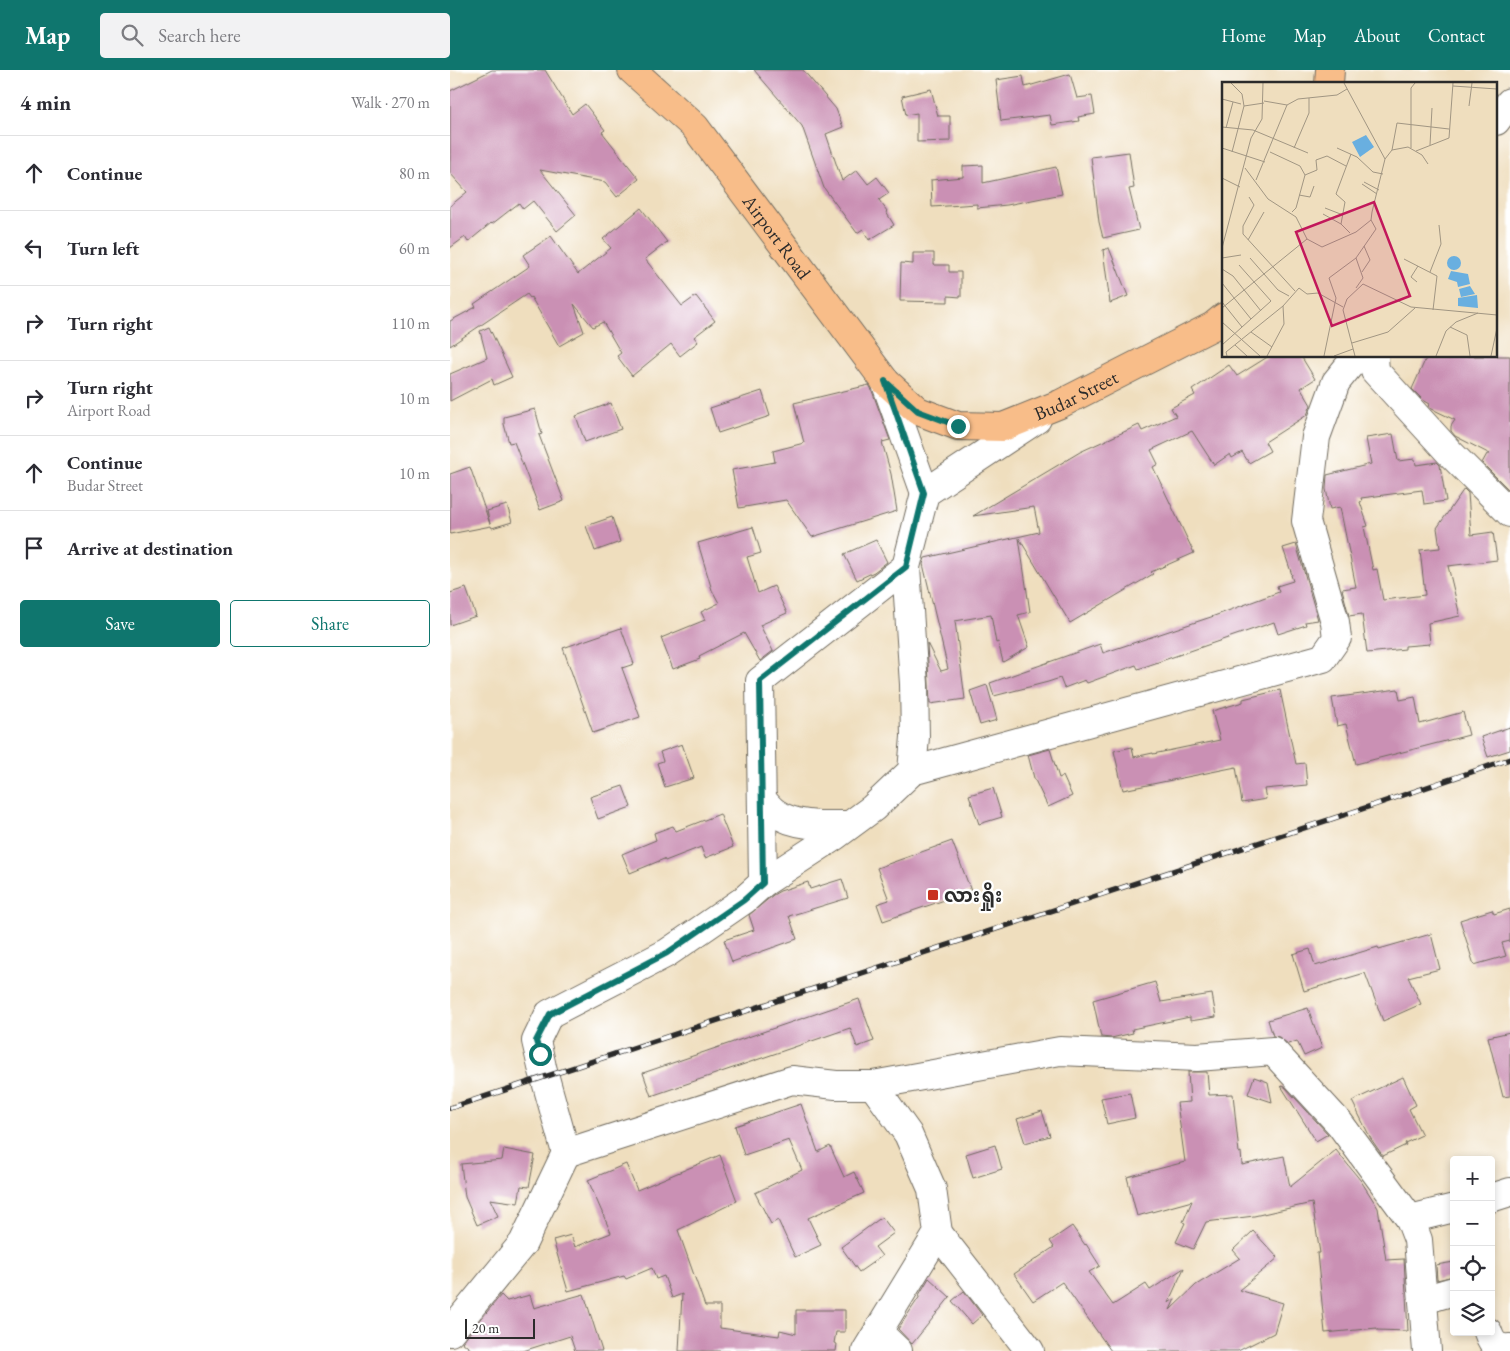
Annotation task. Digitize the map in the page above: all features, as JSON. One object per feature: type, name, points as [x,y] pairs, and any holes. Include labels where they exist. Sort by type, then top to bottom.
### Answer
[{"type":"main road","name":"Airport Road","points":[[632,70],[695,127],[885,381],[918,411]]},
{"type":"main road","name":"Budar Street","points":[[918,411],[958,426],[1004,427],[1060,404],[1213,326],[1222,319]]},
{"type":"street","points":[[1498,117],[1510,102]]},
{"type":"street","points":[[450,1332],[523,1243],[566,1153],[536,1041],[550,1014],[667,953],[744,900],[763,883],[873,808],[912,771],[1323,658],[1336,638],[1335,622],[1306,521],[1316,437],[1336,382],[1355,358]]},
{"type":"street","points":[[1374,358],[1375,370],[1449,452],[1510,513]]},
{"type":"street","points":[[885,381],[924,493],[906,567],[915,728],[912,771]]},
{"type":"street","points":[[924,493],[1060,404]]},
{"type":"street","points":[[763,883],[760,681],[906,567]]},
{"type":"street","points":[[762,799],[776,813],[792,820],[818,825],[849,825]]},
{"type":"street","points":[[566,1153],[792,1080],[836,1085],[873,1086],[1060,1051],[1197,1057],[1273,1051],[1340,1124],[1410,1219],[1418,1240],[1427,1351]]},
{"type":"street","points":[[873,1086],[908,1134],[932,1189],[938,1232],[1030,1351]]},
{"type":"street","points":[[1495,1197],[1510,1192]]},
{"type":"street","points":[[1410,1219],[1450,1209]]},
{"type":"street","points":[[898,1351],[872,1341],[938,1232]]},
{"type":"street","points":[[1423,1300],[1450,1292]]},
{"type":"street","points":[[1489,1336],[1491,1342],[1500,1348],[1510,1348]]},
{"type":"building","points":[[492,70],[545,70],[572,114],[585,104],[605,130],[602,132],[639,179],[617,197],[605,182],[540,170],[576,215],[557,231],[533,201],[523,209],[519,203],[468,242],[465,237],[450,248],[450,206],[467,192],[450,173],[450,91]]},
{"type":"building","points":[[754,70],[803,70],[836,109],[843,127],[826,134],[842,181],[857,170],[868,184],[877,177],[889,193],[879,200],[894,225],[869,240],[863,229],[857,233],[824,188],[802,126]]},
{"type":"building","points":[[1070,74],[1077,98],[1092,96],[1095,114],[1078,117],[1079,121],[1052,125],[1050,115],[1001,121],[996,80],[1023,76],[1025,87]]},
{"type":"building","points":[[931,89],[938,116],[950,116],[950,141],[917,142],[917,113],[906,115],[902,96]]},
{"type":"building","points":[[1129,152],[1134,188],[1129,189],[1139,230],[1103,238],[1099,222],[1091,157]]},
{"type":"building","points":[[983,165],[983,183],[1056,167],[1062,194],[1007,205],[977,208],[977,204],[932,207],[931,180],[963,177],[963,166]]},
{"type":"building","points":[[641,208],[667,242],[645,259],[682,306],[696,296],[715,321],[694,337],[698,342],[680,356],[671,344],[632,376],[617,356],[621,353],[603,322],[593,327],[574,304],[584,332],[559,346],[531,297],[527,294],[450,346],[450,321],[476,307],[474,304],[530,266],[523,255],[551,236],[578,274],[611,248],[603,239]]},
{"type":"building","points":[[1109,248],[1128,296],[1110,303],[1103,250]]},
{"type":"building","points":[[913,253],[934,253],[934,265],[949,265],[949,272],[961,272],[961,297],[948,296],[948,302],[900,301],[901,263],[913,264]]},
{"type":"building","points":[[489,327],[512,377],[494,385],[492,379],[450,401],[450,374],[487,358],[480,331]]},
{"type":"building","points":[[1498,356],[1510,356],[1510,491],[1482,463],[1487,454],[1490,454],[1455,436],[1451,431],[1451,426],[1455,420],[1430,408],[1430,404],[1412,389],[1426,358],[1498,358]]},
{"type":"building","points":[[1266,358],[1302,358],[1315,379],[1301,388],[1311,405],[1307,415],[1265,442],[1270,451],[1249,463],[1242,452],[1232,458],[1230,454],[1214,465],[1192,431],[1151,450],[1158,464],[1153,467],[1194,553],[1151,572],[1153,574],[1070,623],[1019,538],[1030,612],[1018,615],[1029,647],[1003,662],[998,642],[996,643],[991,615],[955,621],[965,699],[930,704],[927,643],[941,671],[948,669],[923,564],[925,558],[1039,532],[1034,507],[973,516],[1080,452],[1139,425],[1142,431],[1176,416],[1171,408],[1195,395],[1192,390],[1229,365],[1237,376]]},
{"type":"building","points":[[869,385],[890,440],[882,442],[891,474],[897,511],[812,537],[786,500],[739,508],[732,470],[775,462],[773,451],[804,443],[794,403]]},
{"type":"building","points":[[762,391],[770,416],[718,433],[710,408]]},
{"type":"building","points":[[611,403],[621,429],[585,442],[576,416]]},
{"type":"building","points":[[535,409],[542,434],[539,435],[564,501],[540,510],[514,442],[509,443],[504,424],[504,417]]},
{"type":"building","points":[[1393,434],[1398,461],[1415,459],[1416,465],[1437,462],[1440,465],[1446,501],[1424,504],[1422,490],[1361,498],[1362,501],[1360,502],[1368,526],[1364,527],[1373,570],[1377,569],[1383,600],[1425,595],[1420,550],[1440,548],[1437,528],[1464,489],[1468,493],[1471,535],[1493,532],[1497,560],[1448,566],[1460,616],[1428,623],[1430,644],[1405,646],[1405,649],[1367,653],[1362,614],[1349,616],[1342,589],[1356,587],[1340,507],[1330,509],[1326,489],[1327,475],[1371,464],[1366,438]]},
{"type":"building","points":[[470,467],[490,524],[487,511],[507,505],[512,522],[492,528],[491,526],[450,534],[450,474]]},
{"type":"building","points":[[612,517],[620,542],[595,551],[586,526]]},
{"type":"building","points":[[753,527],[761,553],[747,557],[758,593],[774,586],[787,613],[760,625],[773,651],[760,661],[744,633],[699,656],[700,659],[673,669],[661,638],[705,620],[701,612],[719,603],[712,590],[698,543]]},
{"type":"building","points":[[876,540],[887,562],[874,572],[857,580],[844,554]]},
{"type":"building","points":[[1296,544],[1318,620],[1305,622],[1306,625],[1278,634],[1274,622],[1138,669],[1136,665],[1087,683],[1085,680],[1064,688],[1060,678],[994,696],[990,683],[1100,644],[1103,653],[1279,592],[1277,586],[1293,581],[1283,548]]},
{"type":"building","points":[[466,588],[476,616],[450,625],[450,593]]},
{"type":"building","points":[[621,628],[634,664],[622,668],[640,717],[593,733],[563,648]]},
{"type":"building","points":[[987,685],[997,720],[980,725],[970,691]]},
{"type":"building","points":[[1398,689],[1400,700],[1415,697],[1420,724],[1463,712],[1469,735],[1356,764],[1346,724],[1337,726],[1332,698]]},
{"type":"building","points":[[1280,690],[1296,764],[1305,763],[1307,785],[1264,789],[1266,799],[1242,803],[1236,767],[1123,790],[1114,751],[1132,747],[1134,757],[1220,740],[1212,711],[1243,702],[1243,699]]},
{"type":"building","points":[[1510,727],[1510,750],[1488,757],[1481,737]]},
{"type":"building","points":[[682,744],[694,778],[665,787],[657,763],[663,761],[660,752]]},
{"type":"building","points":[[1050,749],[1059,778],[1063,776],[1072,796],[1048,807],[1034,778],[1028,755]]},
{"type":"building","points":[[623,786],[631,807],[598,819],[590,797]]},
{"type":"building","points":[[993,788],[1002,817],[979,824],[969,795]]},
{"type":"building","points":[[720,814],[733,847],[705,858],[701,847],[630,873],[622,854],[656,840],[654,833],[673,826],[676,831]]},
{"type":"building","points":[[952,841],[971,891],[883,921],[877,904],[889,900],[877,868]]},
{"type":"building","points":[[842,879],[848,898],[789,916],[797,939],[732,962],[724,940],[754,930],[749,915],[773,895],[808,882],[810,889]]},
{"type":"building","points":[[1510,909],[1510,941],[1502,943],[1506,956],[1474,965],[1460,920],[1492,910],[1494,914]]},
{"type":"building","points":[[1431,934],[1440,969],[1408,977],[1421,1004],[1383,1021],[1365,973],[1304,991],[1293,954],[1310,949],[1315,966],[1378,947],[1379,949]]},
{"type":"building","points":[[1155,982],[1161,1002],[1212,994],[1216,1017],[1190,1021],[1190,1017],[1132,1029],[1133,1033],[1111,1038],[1101,1037],[1093,1000]]},
{"type":"building","points":[[859,999],[874,1041],[857,1047],[850,1028],[651,1096],[643,1073]]},
{"type":"building","points":[[1308,1008],[1322,1048],[1304,1056],[1297,1041],[1288,1044],[1279,1037],[1273,1036],[1268,1020]]},
{"type":"building","points":[[1510,1032],[1510,1096],[1503,1097],[1488,1037]]},
{"type":"building","points":[[1188,1072],[1207,1072],[1209,1095],[1233,1094],[1242,1165],[1284,1156],[1290,1187],[1336,1150],[1361,1181],[1378,1208],[1386,1260],[1404,1259],[1408,1331],[1377,1330],[1377,1328],[1325,1333],[1317,1253],[1320,1253],[1312,1203],[1254,1216],[1206,1222],[1193,1249],[1176,1242],[1192,1201],[1137,1216],[1127,1177],[1185,1162],[1177,1103],[1190,1102]]},
{"type":"building","points":[[1254,1077],[1268,1082],[1272,1102],[1248,1094]]},
{"type":"building","points":[[1403,1077],[1416,1105],[1409,1109],[1422,1135],[1383,1156],[1371,1139],[1352,1101]]},
{"type":"building","points":[[1281,1086],[1285,1087],[1328,1134],[1316,1141]]},
{"type":"building","points":[[1130,1093],[1135,1118],[1107,1124],[1101,1098]]},
{"type":"building","points":[[801,1104],[818,1152],[830,1146],[844,1177],[854,1172],[864,1193],[808,1218],[821,1245],[795,1257],[778,1220],[771,1224],[755,1193],[802,1170],[789,1140],[744,1155],[735,1126]]},
{"type":"building","points":[[1042,1111],[1050,1136],[1025,1143],[1017,1119]]},
{"type":"building","points":[[995,1145],[1002,1169],[973,1178],[966,1154]]},
{"type":"building","points":[[504,1149],[535,1155],[529,1187],[521,1186],[518,1203],[490,1199],[498,1216],[477,1225],[465,1197],[461,1164],[502,1160]]},
{"type":"building","points":[[720,1155],[737,1201],[678,1230],[705,1306],[720,1306],[720,1328],[779,1336],[780,1330],[796,1334],[796,1310],[845,1310],[845,1332],[836,1332],[834,1343],[837,1344],[836,1351],[679,1351],[682,1294],[672,1298],[664,1276],[656,1279],[652,1268],[626,1279],[624,1276],[568,1291],[553,1240],[571,1235],[575,1247],[611,1233],[588,1180],[626,1164],[637,1190]]},
{"type":"building","points":[[882,1217],[894,1233],[875,1247],[882,1256],[859,1272],[841,1247]]},
{"type":"building","points":[[1072,1226],[1100,1266],[1089,1272],[1113,1305],[1146,1284],[1150,1290],[1184,1268],[1168,1303],[1175,1299],[1170,1310],[1196,1285],[1240,1258],[1233,1250],[1253,1231],[1278,1258],[1239,1290],[1283,1303],[1274,1333],[1238,1351],[1111,1351],[1062,1282],[1033,1301],[1014,1274],[1054,1247],[1050,1241]]},
{"type":"building","points":[[1450,1263],[1450,1277],[1437,1280],[1436,1265]]},
{"type":"building","points":[[929,1278],[950,1297],[912,1344],[898,1329],[920,1296]]},
{"type":"building","points":[[964,1291],[982,1315],[972,1324],[952,1301]]},
{"type":"building","points":[[584,1294],[602,1351],[575,1351],[570,1336],[523,1351],[473,1351],[462,1342],[501,1295],[507,1301],[530,1295],[534,1308]]},
{"type":"railway","points":[[450,1108],[1510,759]]},
{"type":"place","name":"လားရှိုး","points":[[933,895]]},
{"type":"route","points":[[540,1054],[536,1041],[550,1014],[667,953],[744,900],[763,883],[760,681],[906,567],[924,493],[885,381],[918,411],[958,426]]}]
